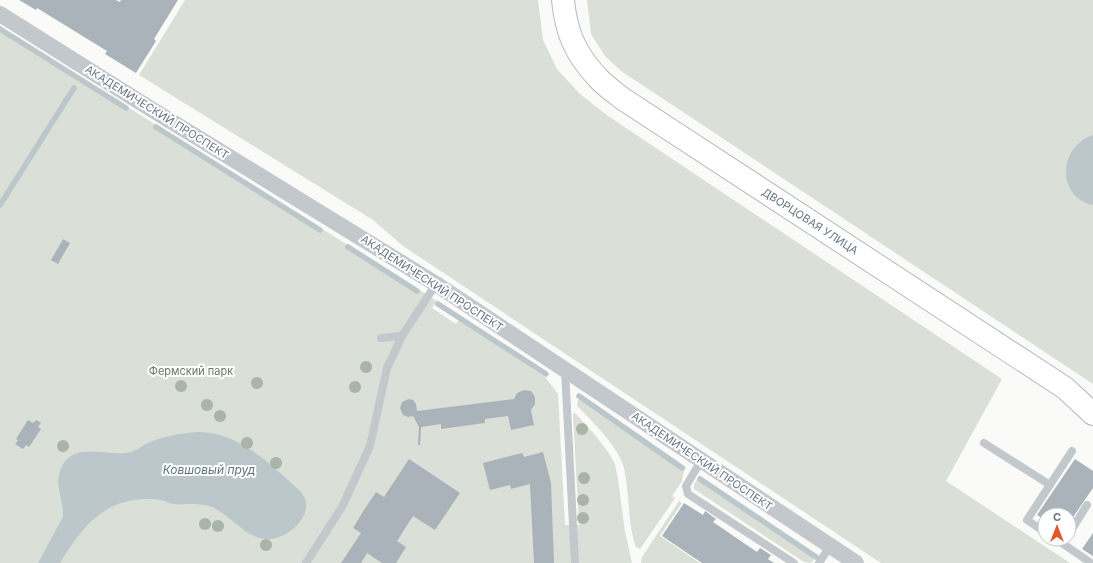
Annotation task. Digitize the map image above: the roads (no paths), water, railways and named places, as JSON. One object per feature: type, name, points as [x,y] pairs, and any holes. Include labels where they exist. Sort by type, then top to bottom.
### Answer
[{"type":"main road","name":"ДВОРЦОВАЯ УЛИЦА","points":[[563,0],[565,19],[575,49],[597,78],[623,99],[1065,388],[1093,414]]},
{"type":"street","name":"АКАДЕМИЧЕСКИЙ ПРОСПЕКТ","points":[[0,14],[151,109],[436,284],[856,563]]},
{"type":"street","points":[[1065,388],[1093,407]]},
{"type":"lane","points":[[310,562],[342,507],[370,446],[387,368],[402,336],[436,284]]},
{"type":"lane","points":[[381,338],[402,336]]},
{"type":"lane","points":[[565,370],[575,563]]},
{"type":"lane","points":[[984,443],[1050,485]]},
{"type":"lane","points":[[1037,527],[1027,520],[1072,451]]},
{"type":"lane","points":[[701,461],[686,486],[688,494],[794,563]]},
{"type":"lane","points":[[1077,521],[1087,505]]},
{"type":"lane","points":[[820,563],[830,546]]},
{"type":"lane","points":[[1069,547],[1091,563]]},
{"type":"water","points":[[1093,135],[1093,205],[1081,200],[1073,193],[1068,183],[1066,172],[1068,161],[1073,150],[1081,141]]},
{"type":"water","name":"Ковшовый пруд","points":[[198,432],[213,433],[240,443],[253,451],[277,470],[299,490],[305,498],[306,510],[299,523],[293,529],[279,537],[265,539],[251,535],[221,512],[209,506],[200,504],[173,504],[156,499],[133,500],[119,504],[96,518],[76,538],[60,563],[38,563],[63,517],[58,479],[62,466],[68,458],[84,452],[131,452],[150,442],[162,438]]},
{"type":"waterway","points":[[0,29],[126,108]]},
{"type":"waterway","points":[[0,205],[74,88]]},
{"type":"waterway","points":[[156,127],[320,230]]},
{"type":"waterway","points":[[348,247],[417,291]]},
{"type":"waterway","points":[[438,304],[546,374]]},
{"type":"waterway","points":[[579,396],[682,468]]},
{"type":"waterway","points":[[700,479],[816,557]]},
{"type":"park label","name":"Фермский парк","points":[[191,371]]}]
